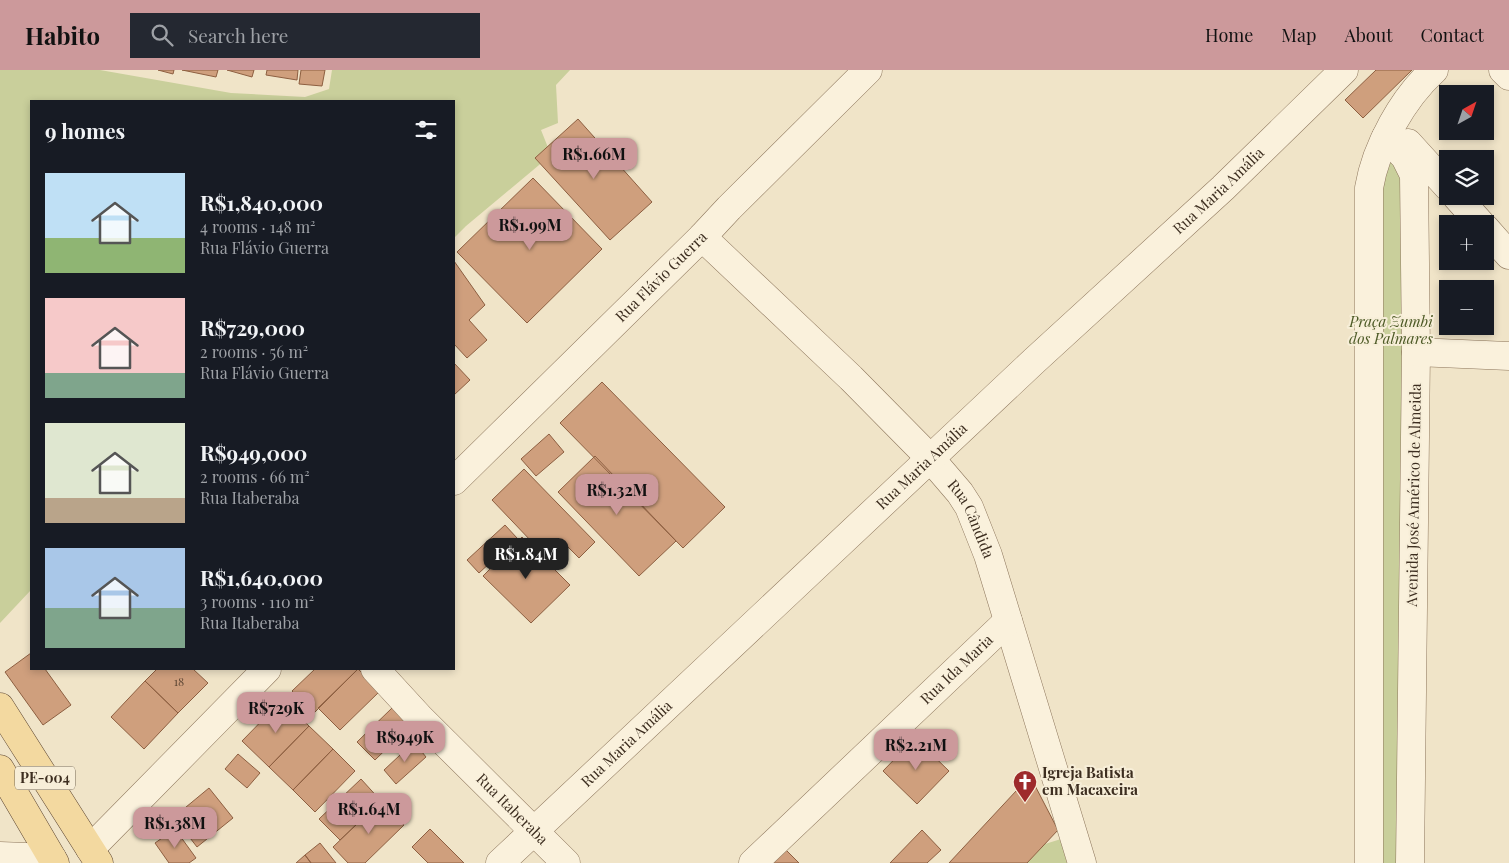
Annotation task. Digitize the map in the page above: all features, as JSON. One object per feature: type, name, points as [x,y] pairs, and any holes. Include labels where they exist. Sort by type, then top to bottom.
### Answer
[{"type":"main road","name":"PE-004","points":[[0,707],[94,856]]},
{"type":"main road","name":"PE-004","points":[[0,769],[54,860]]},
{"type":"street","name":"Rua Flávio Guerra","points":[[455,480],[702,237],[868,70]]},
{"type":"street","name":"Rua Maria Amália","points":[[500,863],[930,458],[1222,188],[1344,70]]},
{"type":"street","points":[[1369,863],[1369,202],[1371,175],[1389,131],[1417,87],[1434,70]]},
{"type":"street","points":[[1503,70],[1509,76]]},
{"type":"street","points":[[1389,131],[1439,178]]},
{"type":"street","name":"Avenida José Américo de Almeida","points":[[1389,131],[1414,174],[1416,352],[1410,863]]},
{"type":"street","points":[[1464,205],[1473,215]]},
{"type":"street","name":"Rua Cândida","points":[[702,237],[851,378],[930,458],[960,493],[969,507],[988,555],[1082,863]]},
{"type":"street","points":[[1494,238],[1509,255]]},
{"type":"street","points":[[1416,352],[1509,356]]},
{"type":"street","name":"Rua Ida Maria","points":[[753,863],[1008,621]]},
{"type":"street","points":[[94,856],[266,670]]},
{"type":"street","name":"Rua Itaberaba","points":[[376,670],[420,718],[566,863]]},
{"type":"street","points":[[0,856],[54,860]]},
{"type":"green space","points":[[0,70],[100,70],[231,93],[305,97],[329,89],[332,70],[570,70],[556,85],[558,123],[541,130],[551,155],[455,237],[455,100],[30,100],[30,591],[0,623]]},
{"type":"green space","name":"Praça Zumbi dos Palmares","points":[[1384,159],[1403,160],[1403,863],[1373,863],[1378,171]]},
{"type":"green space","points":[[1061,839],[1067,863],[1027,863],[1045,844]]},
{"type":"building","points":[[158,70],[174,70],[173,74]]},
{"type":"building","points":[[182,70],[218,70],[216,77]]},
{"type":"building","points":[[227,70],[254,70],[252,77]]},
{"type":"building","points":[[267,70],[298,70],[297,80],[266,75]]},
{"type":"building","points":[[301,70],[325,70],[322,86],[299,84]]},
{"type":"building","points":[[1376,70],[1412,70],[1363,118],[1345,100]]},
{"type":"building","points":[[578,119],[652,202],[610,240],[535,158]]},
{"type":"building","points":[[533,178],[602,249],[527,323],[457,252]]},
{"type":"building","points":[[455,262],[485,305],[469,320],[487,340],[467,358],[455,345]]},
{"type":"building","points":[[455,364],[470,380],[455,394]]},
{"type":"building","points":[[602,382],[725,507],[683,548],[560,423]]},
{"type":"building","points":[[549,434],[564,452],[536,476],[521,459]]},
{"type":"building","points":[[595,456],[676,541],[639,576],[558,492]]},
{"type":"building","points":[[524,469],[595,542],[579,558],[568,547],[552,563],[492,500]]},
{"type":"building","points":[[505,525],[517,538],[479,573],[467,560]]},
{"type":"building","points":[[522,537],[570,585],[531,623],[483,576]]},
{"type":"building","points":[[30,654],[30,670],[46,670],[71,705],[43,725],[5,672]]},
{"type":"building","points":[[156,670],[194,670],[208,683],[178,713],[145,681]]},
{"type":"building","points":[[314,670],[357,670],[314,713],[292,691]]},
{"type":"building","points":[[357,670],[380,691],[340,730],[318,708]]},
{"type":"building","points":[[145,681],[178,713],[144,749],[111,717]]},
{"type":"building","points":[[282,700],[309,726],[269,767],[242,741]]},
{"type":"building","points":[[392,708],[410,726],[375,760],[357,742]]},
{"type":"building","points":[[309,726],[333,749],[293,790],[269,767]]},
{"type":"building","points":[[915,738],[949,771],[917,804],[883,771]]},
{"type":"building","points":[[414,742],[426,757],[396,784],[384,770]]},
{"type":"building","points":[[333,749],[355,771],[315,812],[293,790]]},
{"type":"building","points":[[238,754],[260,773],[247,788],[225,769]]},
{"type":"building","name":"Igreja Batista em Macaxeira","points":[[1030,776],[1058,830],[1027,863],[949,863]]},
{"type":"building","points":[[361,779],[381,801],[340,840],[319,819]]},
{"type":"building","points":[[209,788],[233,818],[197,847],[174,817]]},
{"type":"building","points":[[381,801],[404,825],[365,863],[348,863],[333,847]]},
{"type":"building","points":[[175,829],[196,858],[189,863],[169,863],[155,843]]},
{"type":"building","points":[[430,829],[464,863],[428,863],[412,847]]},
{"type":"building","points":[[922,830],[941,850],[927,863],[890,863]]},
{"type":"building","points":[[320,843],[336,863],[311,863],[305,855]]},
{"type":"building","points":[[784,848],[799,863],[769,863]]},
{"type":"building","points":[[305,855],[311,863],[296,863]]},
{"type":"place","name":"Igreja Batista em Macaxeira","points":[[1025,803]]}]
